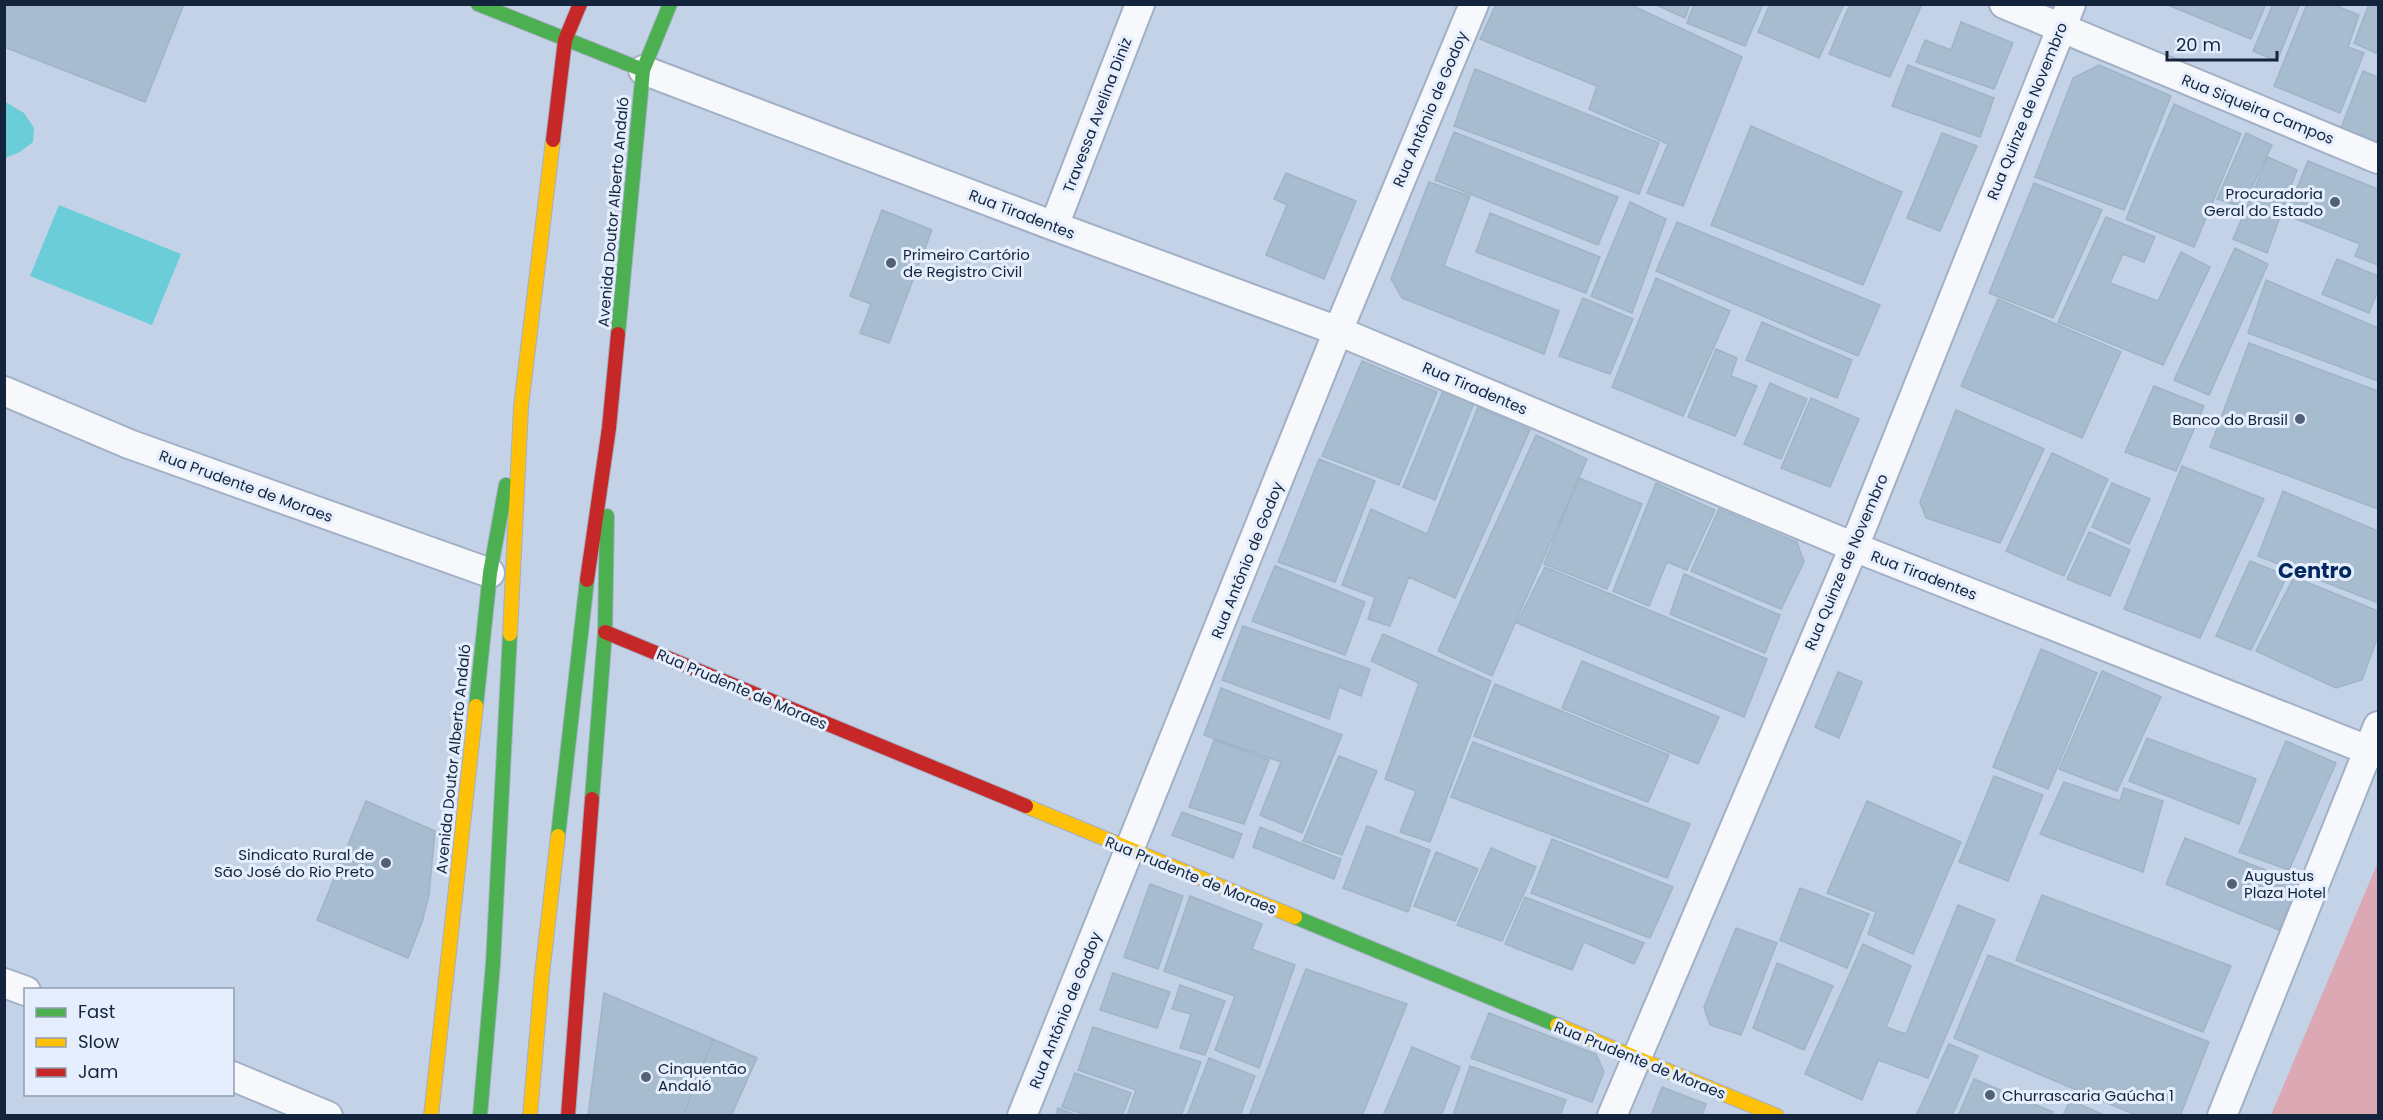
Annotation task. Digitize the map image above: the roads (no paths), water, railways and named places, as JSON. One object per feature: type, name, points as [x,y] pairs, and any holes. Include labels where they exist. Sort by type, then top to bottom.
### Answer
[{"type":"street","name":"Rua Tiradentes","points":[[478,4],[565,40],[1054,226],[1338,331],[1854,547],[2375,743]]},
{"type":"street","name":"Avenida Doutor Alberto Andaló","points":[[431,1116],[490,573],[521,407],[565,40],[580,4]]},
{"type":"street","name":"Avenida Doutor Alberto Andaló","points":[[530,1116],[542,975],[585,592],[609,428],[644,70],[670,4]]},
{"type":"street","name":"Travessa Avelina Diniz","points":[[1054,226],[1140,4]]},
{"type":"street","name":"Rua Antônio de Godoy","points":[[1022,1116],[1338,331],[1474,4]]},
{"type":"street","name":"Rua Siqueira Campos","points":[[2004,4],[2065,16],[2379,159]]},
{"type":"street","name":"Rua Quinze de Novembro","points":[[1612,1116],[1854,547],[2065,16]]},
{"type":"street","name":"Rua Prudente de Moraes","points":[[4,391],[129,444],[490,573]]},
{"type":"street","name":"Avenida Doutor Alberto Andaló","points":[[480,1116],[493,964],[521,407]]},
{"type":"street","name":"Avenida Doutor Alberto Andaló","points":[[568,1116],[605,632],[609,428]]},
{"type":"street","name":"Rua Prudente de Moraes","points":[[605,632],[1777,1116]]},
{"type":"street","points":[[2222,1116],[2375,743]]},
{"type":"street","points":[[4,983],[24,991]]},
{"type":"street","points":[[234,1077],[328,1116]]},
{"type":"place","name":"Procuradoria Geral do Estado","points":[[2335,202]]},
{"type":"place","name":"Primeiro Cartório de Registro Civil","points":[[891,263]]},
{"type":"place","name":"Banco do Brasil","points":[[2300,419]]},
{"type":"place","name":"Sindicato Rural de São José do Rio Preto","points":[[386,863]]},
{"type":"place","name":"Augustus Plaza Hotel","points":[[2232,884]]},
{"type":"place","name":"Cinquentão Andaló","points":[[646,1077]]},
{"type":"place","name":"Churrascaria Gaúcha 1","points":[[1990,1095]]},
{"type":"district","name":"Centro","points":[[2315,570]]}]
